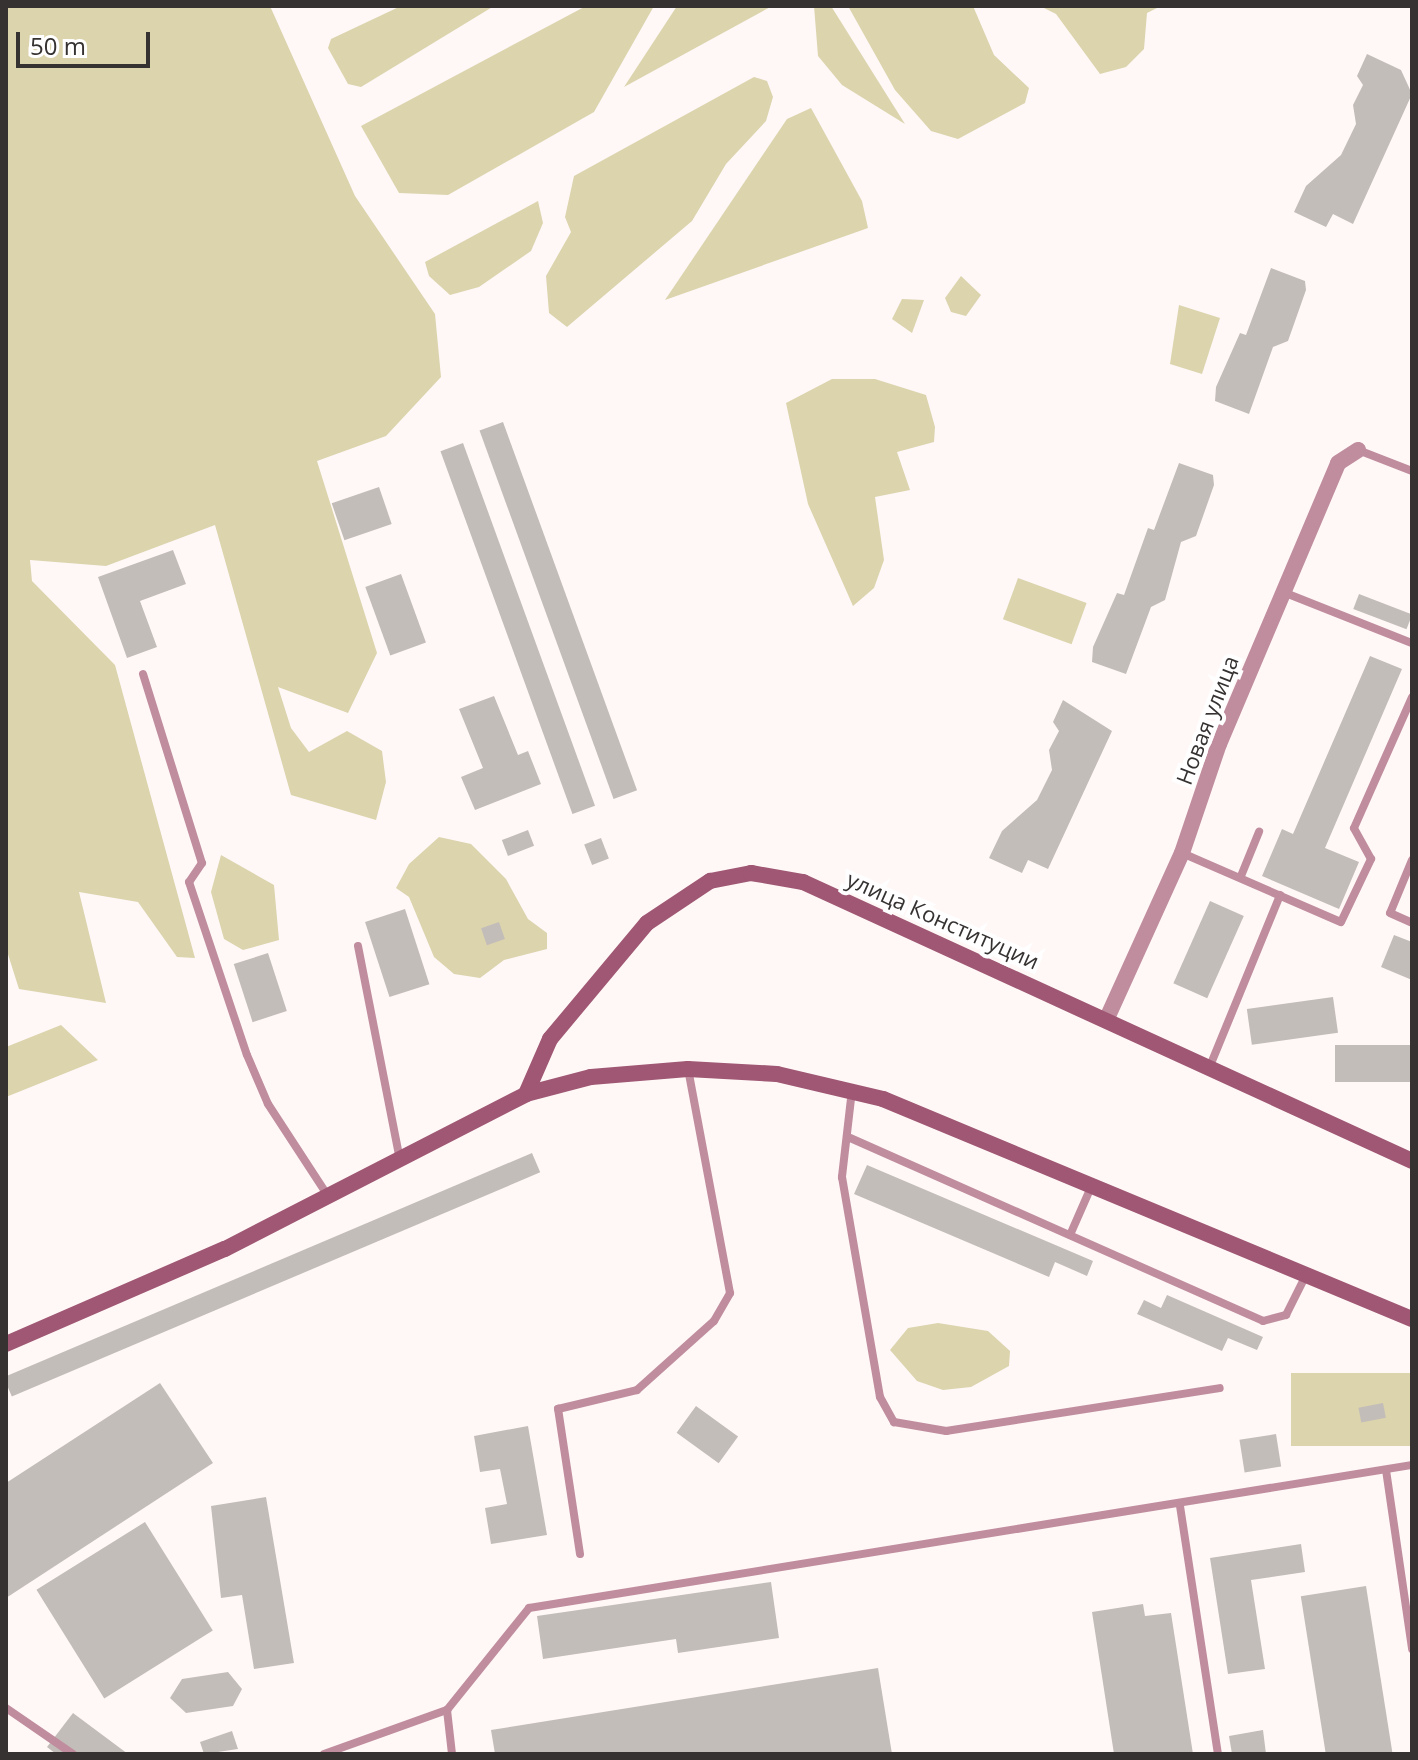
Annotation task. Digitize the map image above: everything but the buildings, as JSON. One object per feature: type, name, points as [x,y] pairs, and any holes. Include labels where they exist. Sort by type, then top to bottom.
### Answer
[{"type":"street","name":"Новая улица","points":[[1108,1016],[1182,853],[1283,592],[1338,463],[1358,450]]},
{"type":"street","name":"улица Конституции","points":[[526,1094],[550,1039],[647,923],[710,881],[751,873],[803,882],[1108,1016],[1412,1161]]},
{"type":"street","points":[[6,1344],[329,1197],[526,1094],[591,1077],[688,1069],[749,1070],[852,1090],[1092,1185],[1412,1319]]},
{"type":"lane","points":[[1358,450],[1412,471]]},
{"type":"lane","points":[[1283,592],[1412,643]]},
{"type":"lane","points":[[143,674],[202,863],[189,882],[247,1055],[268,1104],[329,1197]]},
{"type":"lane","points":[[1182,853],[1341,922],[1349,915],[1371,859],[1354,828],[1412,697]]},
{"type":"lane","points":[[1241,876],[1259,832]]},
{"type":"lane","points":[[1412,860],[1390,913],[1412,923]]},
{"type":"lane","points":[[1210,1066],[1280,895]]},
{"type":"lane","points":[[358,946],[400,1160]]},
{"type":"lane","points":[[580,1554],[558,1409],[637,1390],[714,1321],[730,1293],[688,1069]]},
{"type":"lane","points":[[852,1090],[842,1177],[880,1397],[894,1422],[946,1431],[1220,1388]]},
{"type":"lane","points":[[848,1137],[1263,1321],[1286,1315],[1306,1275]]},
{"type":"lane","points":[[1070,1235],[1092,1185]]},
{"type":"lane","points":[[324,1754],[447,1710],[529,1608],[1180,1506],[1412,1465]]},
{"type":"lane","points":[[1386,1470],[1412,1649]]},
{"type":"lane","points":[[1180,1506],[1218,1754]]},
{"type":"lane","points":[[6,1708],[73,1754]]},
{"type":"lane","points":[[447,1710],[452,1754]]},
{"type":"shaded area","points":[[6,6],[270,6],[355,196],[435,314],[441,377],[386,436],[317,461],[377,653],[348,713],[278,687],[291,728],[309,752],[347,731],[382,751],[386,782],[376,820],[291,795],[215,525],[106,566],[30,560],[32,581],[115,665],[195,958],[177,957],[138,902],[79,892],[106,1003],[19,989],[6,948]]},
{"type":"shaded area","points":[[401,6],[494,6],[361,87],[348,84],[328,48],[331,39]]},
{"type":"shaded area","points":[[586,6],[654,6],[594,112],[448,195],[399,193],[361,126]]},
{"type":"shaded area","points":[[677,6],[772,6],[624,87]]},
{"type":"shaded area","points":[[814,6],[831,6],[905,124],[842,85],[818,56]]},
{"type":"shaded area","points":[[848,6],[973,6],[994,55],[1029,88],[1025,103],[958,139],[931,131],[895,90]]},
{"type":"shaded area","points":[[1040,6],[1161,6],[1147,13],[1144,49],[1126,67],[1100,74],[1056,14]]},
{"type":"shaded area","points":[[754,77],[767,81],[773,97],[766,121],[726,164],[692,221],[567,327],[549,313],[546,276],[571,232],[565,217],[574,176]]},
{"type":"shaded area","points":[[811,108],[862,201],[868,228],[665,300],[787,119]]},
{"type":"shaded area","points":[[538,201],[543,223],[531,251],[479,287],[450,295],[429,276],[425,262]]},
{"type":"shaded area","points":[[961,276],[981,295],[966,316],[951,312],[945,298]]},
{"type":"shaded area","points":[[902,299],[924,300],[912,333],[892,319]]},
{"type":"shaded area","points":[[1179,305],[1220,318],[1202,374],[1170,364]]},
{"type":"shaded area","points":[[832,379],[875,379],[926,395],[935,427],[934,442],[897,452],[910,490],[875,497],[884,560],[874,588],[853,606],[808,504],[786,403]]},
{"type":"shaded area","points":[[1018,578],[1087,603],[1072,644],[1003,619]]},
{"type":"shaded area","points":[[439,837],[471,844],[506,879],[528,919],[547,933],[547,949],[504,960],[480,978],[454,974],[434,957],[409,897],[396,888],[409,864]]},
{"type":"shaded area","points":[[221,855],[274,885],[279,940],[243,950],[224,939],[211,892]]},
{"type":"shaded area","points":[[61,1025],[98,1060],[6,1097],[6,1047]]},
{"type":"shaded area","points":[[938,1323],[988,1331],[1010,1351],[1009,1366],[971,1387],[943,1390],[917,1381],[890,1350],[908,1328]]},
{"type":"shaded area","points":[[1291,1373],[1412,1373],[1412,1446],[1291,1446]]}]
